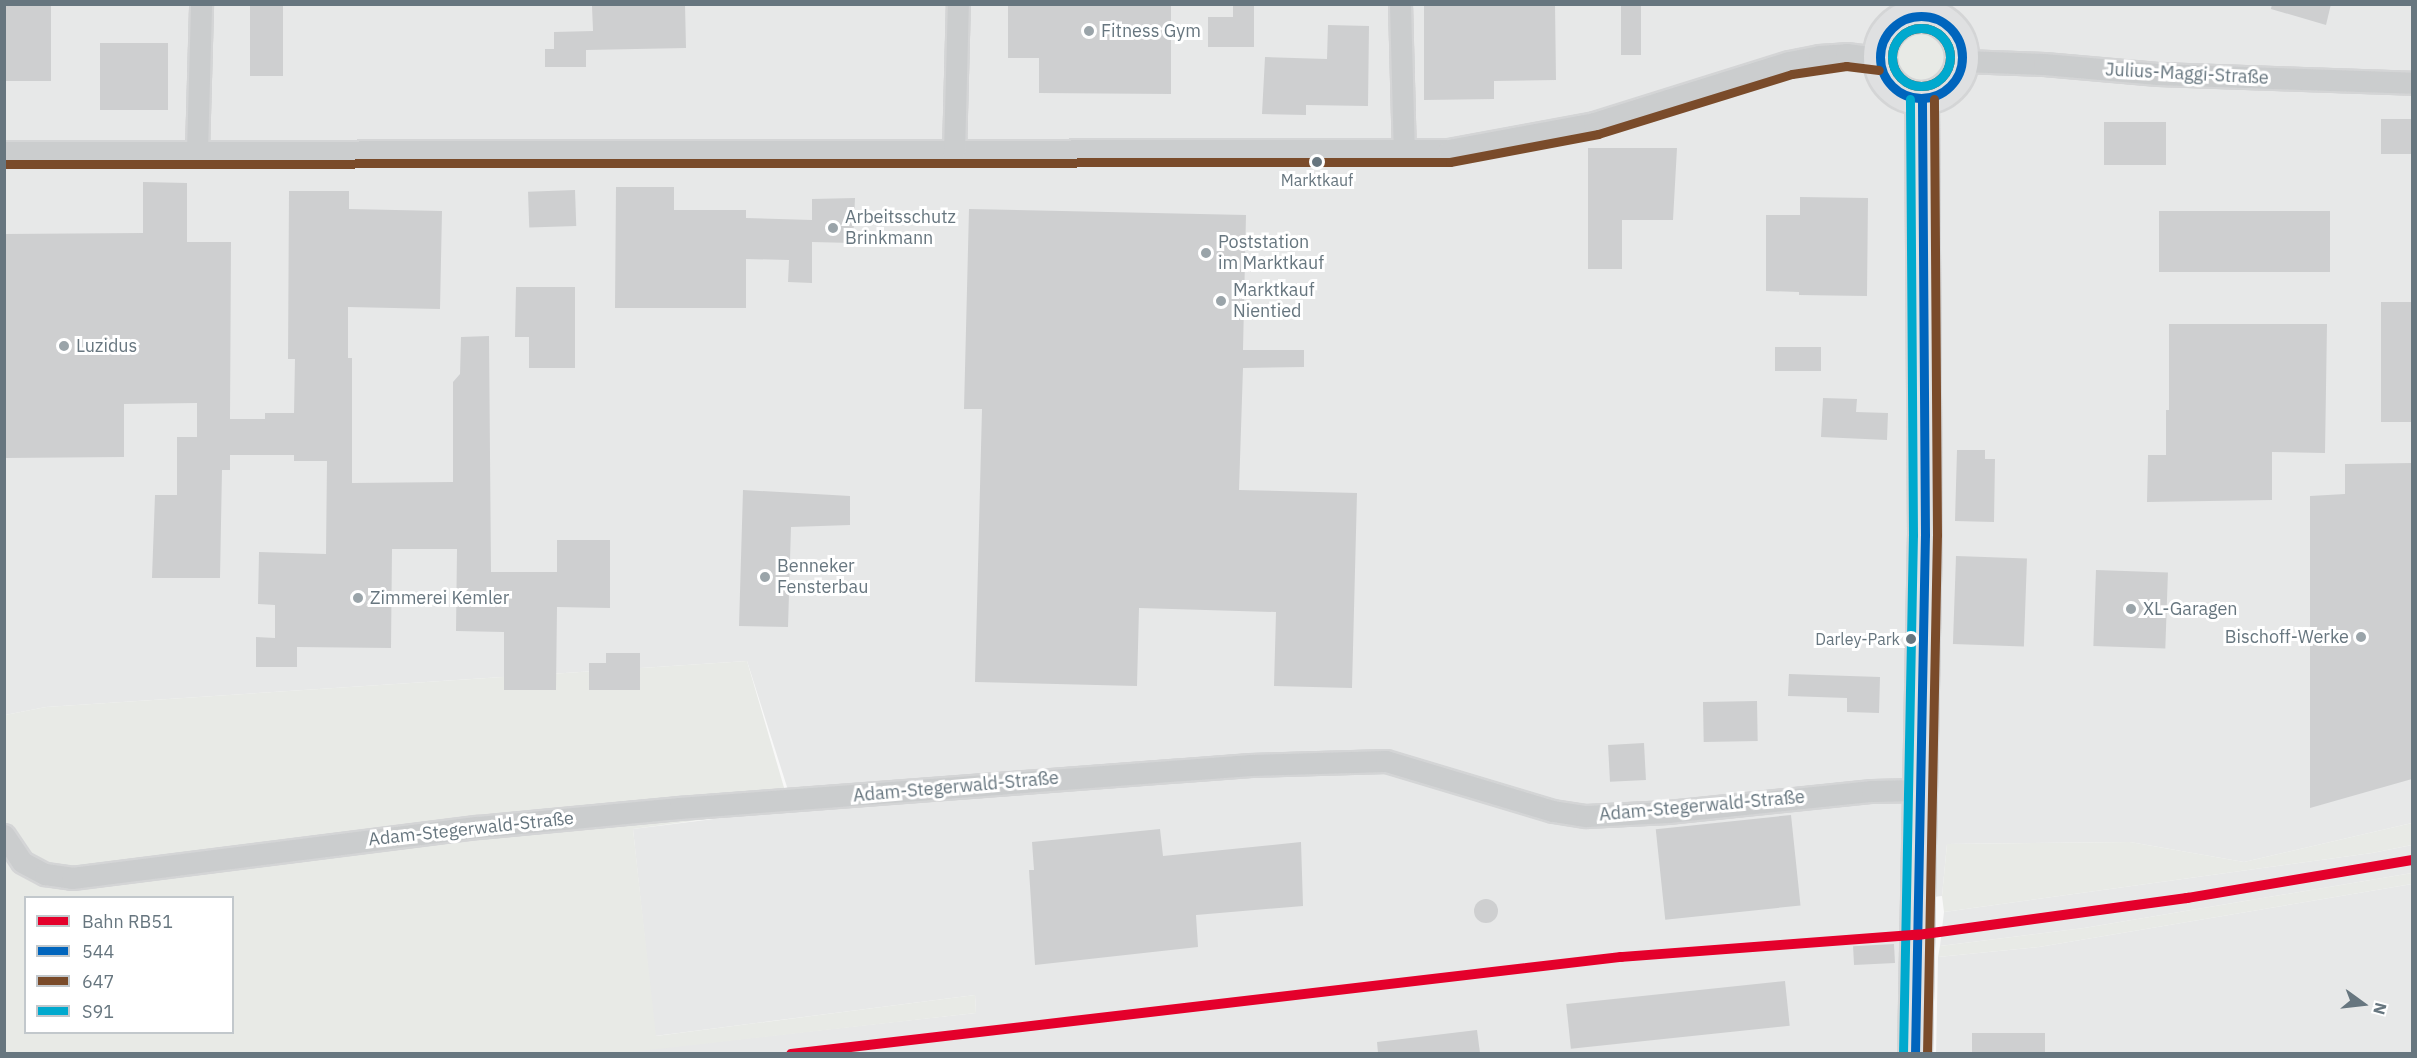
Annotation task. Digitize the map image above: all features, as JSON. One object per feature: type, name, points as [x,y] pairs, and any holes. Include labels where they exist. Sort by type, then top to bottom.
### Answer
[{"type":"main road","points":[[1921,10],[1953,30],[1961,44],[1963,61],[1950,87],[1937,96],[1922,99],[1906,96],[1892,87],[1883,74],[1880,57],[1883,41],[1893,27],[1921,10]]},
{"type":"main road","points":[[1915,1053],[1925,512],[1922,99]]},
{"type":"street","points":[[197,151],[201,4]]},
{"type":"street","points":[[954,152],[958,4]]},
{"type":"street","points":[[1400,4],[1404,153]]},
{"type":"street","points":[[4,152],[632,149],[1404,153],[1449,150],[1594,123],[1789,62],[1846,54],[1880,57]]},
{"type":"street","name":"Julius-Maggi-Straße","points":[[1963,61],[2044,64],[2158,74],[2412,83]]},
{"type":"street","name":"Adam-Stegerwald-Straße","points":[[4,835],[22,862],[45,874],[72,878],[478,827],[679,808],[1250,765],[1386,761],[1553,811],[1586,816],[1668,812],[1872,791],[1920,790]]},
{"type":"shaded area","points":[[5,5],[2412,5],[2412,823],[2244,862],[2130,842],[1947,844],[1942,896],[1905,900],[1909,1053],[614,1053],[976,1013],[975,995],[655,1036],[633,829],[794,809],[747,661],[46,707],[5,715]]},
{"type":"shaded area","points":[[1918,33],[1928,33],[1942,40],[1949,59],[1942,78],[1928,85],[1918,85],[1908,81],[1901,74],[1897,64],[1897,54],[1901,44],[1908,37]]},
{"type":"shaded area","points":[[747,661],[790,808],[633,829],[656,1036],[975,995],[976,1013],[614,1054],[5,1054],[5,715],[46,707]]},
{"type":"shaded area","points":[[2412,823],[2412,845],[2372,853],[1944,912],[1942,896],[1947,844],[2130,842],[2244,862]]},
{"type":"shaded area","points":[[2412,845],[2412,873],[2084,928],[1940,946],[1944,912],[2372,853]]},
{"type":"shaded area","points":[[2412,873],[2412,884],[2039,947],[1938,957],[1940,946],[2084,928]]},
{"type":"shaded area","points":[[2412,884],[2412,1053],[1936,1054],[1938,957],[2039,947]]},
{"type":"building","points":[[4,4],[51,4],[51,81],[4,81]]},
{"type":"building","points":[[250,4],[283,4],[283,76],[250,76]]},
{"type":"building","points":[[685,4],[686,48],[586,50],[586,67],[545,67],[545,49],[554,49],[554,32],[593,31],[592,6]]},
{"type":"building","name":"Fitness Gym","points":[[1008,4],[1171,4],[1171,94],[1039,93],[1039,58],[1008,58]]},
{"type":"building","points":[[1233,4],[1254,4],[1254,47],[1208,47],[1208,17],[1233,17]]},
{"type":"building","points":[[1424,4],[1555,4],[1556,80],[1494,81],[1494,99],[1424,100]]},
{"type":"building","points":[[1621,4],[1641,4],[1641,55],[1621,55]]},
{"type":"building","points":[[2272,4],[2331,4],[2326,25],[2271,9]]},
{"type":"building","points":[[1328,25],[1369,26],[1368,106],[1306,105],[1306,115],[1262,114],[1265,57],[1327,59]]},
{"type":"building","points":[[100,43],[168,43],[168,110],[100,110]]},
{"type":"building","points":[[2381,119],[2412,119],[2412,154],[2381,154]]},
{"type":"building","points":[[2104,122],[2166,122],[2166,165],[2104,165]]},
{"type":"building","points":[[1588,148],[1677,148],[1673,220],[1622,220],[1622,269],[1588,269]]},
{"type":"building","points":[[143,182],[187,183],[187,242],[231,242],[230,419],[265,419],[265,413],[294,413],[295,359],[288,359],[289,191],[349,191],[349,209],[442,211],[440,309],[348,307],[348,358],[352,358],[352,483],[453,482],[453,382],[460,374],[461,337],[489,336],[491,572],[557,572],[557,540],[610,540],[610,608],[557,607],[556,690],[504,690],[504,632],[456,631],[457,549],[392,549],[391,648],[297,647],[297,667],[256,667],[256,637],[275,638],[275,605],[258,604],[259,552],[326,554],[327,461],[294,461],[294,455],[230,455],[230,470],[222,470],[220,578],[152,578],[155,495],[177,495],[177,437],[197,437],[197,403],[124,404],[124,457],[4,458],[4,234],[143,233]]},
{"type":"building","points":[[616,187],[674,187],[674,210],[746,210],[746,218],[812,220],[812,199],[855,198],[853,243],[812,242],[812,283],[788,282],[789,260],[746,259],[746,308],[615,308]]},
{"type":"building","points":[[575,190],[576,226],[529,228],[528,192]]},
{"type":"building","points":[[1800,197],[1868,198],[1867,296],[1799,295],[1799,292],[1766,291],[1766,215],[1800,215]]},
{"type":"building","points":[[969,209],[1246,215],[1243,350],[1304,350],[1304,367],[1243,368],[1239,490],[1357,493],[1352,688],[1274,686],[1276,612],[1139,608],[1137,686],[975,682],[982,409],[964,409]]},
{"type":"building","points":[[2159,211],[2330,211],[2330,272],[2159,272]]},
{"type":"building","points":[[516,287],[575,287],[575,368],[529,368],[529,337],[515,337]]},
{"type":"building","points":[[2381,302],[2412,302],[2412,422],[2381,422]]},
{"type":"building","points":[[2169,324],[2327,324],[2325,453],[2272,452],[2272,500],[2147,502],[2148,455],[2166,455],[2166,410],[2169,410]]},
{"type":"building","points":[[1775,347],[1821,347],[1821,371],[1775,371]]},
{"type":"building","points":[[1823,398],[1857,399],[1856,412],[1888,413],[1887,440],[1821,437]]},
{"type":"building","points":[[1957,450],[1985,450],[1985,459],[1995,459],[1994,522],[1955,521]]},
{"type":"building","name":"Bischoff-Werke","points":[[2412,463],[2412,779],[2310,808],[2310,496],[2345,494],[2345,464]]},
{"type":"building","name":"Benneker Fensterbau","points":[[743,490],[850,496],[850,525],[791,527],[788,627],[739,626]]},
{"type":"building","points":[[1956,556],[2027,558],[2024,646],[1953,644]]},
{"type":"building","name":"XL-Garagen","points":[[2096,570],[2168,573],[2165,648],[2093,646]]},
{"type":"building","points":[[606,653],[640,653],[640,690],[589,690],[589,663],[606,663]]},
{"type":"building","points":[[1789,674],[1880,677],[1879,713],[1847,712],[1847,698],[1788,696]]},
{"type":"building","points":[[1757,701],[1758,741],[1704,742],[1703,702]]},
{"type":"building","points":[[1644,743],[1646,780],[1610,782],[1608,745]]},
{"type":"building","points":[[1791,815],[1801,906],[1665,920],[1656,829]]},
{"type":"building","points":[[1160,829],[1163,856],[1301,842],[1303,906],[1196,915],[1198,947],[1035,965],[1029,870],[1034,870],[1032,842]]},
{"type":"building","points":[[1486,899],[1491,900],[1497,906],[1497,916],[1491,922],[1486,923],[1481,922],[1475,916],[1474,911],[1475,906],[1481,900]]},
{"type":"building","points":[[1894,944],[1895,963],[1854,965],[1853,946]]},
{"type":"building","points":[[1785,981],[1790,1026],[1571,1049],[1566,1004]]},
{"type":"building","points":[[1477,1030],[1480,1053],[1378,1053],[1377,1042]]},
{"type":"building","points":[[1972,1033],[2045,1033],[2045,1053],[1972,1053]]},
{"type":"rail line","name":"RB51","points":[[791,1054],[1621,957],[1917,935],[2187,898],[2412,860]]},
{"type":"transit line","name":"544","points":[[1921,16],[1937,19],[1950,28],[1959,41],[1962,57],[1959,73],[1950,86],[1937,95],[1921,98],[1905,95],[1892,86],[1883,73],[1880,57],[1883,41],[1892,28],[1905,19],[1921,16]]},
{"type":"transit line","name":"647","points":[[1915,28],[1927,28],[1942,36],[1950,51],[1950,57],[1950,63],[1942,78],[1927,86],[1915,86],[1900,78],[1892,63],[1892,51],[1900,36],[1915,28]]},
{"type":"transit line","name":"S91","points":[[1915,28],[1927,28],[1942,36],[1950,51],[1950,57],[1950,63],[1942,78],[1927,86],[1915,86],[1900,78],[1892,63],[1892,51],[1900,36],[1915,28]]},
{"type":"transit line","name":"647","points":[[4,164],[1450,162],[1598,134],[1792,74],[1846,66],[1879,70]]},
{"type":"transit line","name":"S91","points":[[1903,1054],[1913,535],[1910,99]]},
{"type":"transit line","name":"544","points":[[1915,1054],[1925,535],[1922,99]]},
{"type":"transit line","name":"647","points":[[1927,1054],[1937,535],[1934,99]]},
{"type":"place","name":"Fitness Gym","points":[[1089,31]]},
{"type":"place","name":"Marktkauf","points":[[1317,162]]},
{"type":"place","name":"Arbeitsschutz Brinkmann","points":[[833,228]]},
{"type":"place","name":"Poststation im Marktkauf","points":[[1206,253]]},
{"type":"place","name":"Marktkauf Nientied","points":[[1221,301]]},
{"type":"place","name":"Luzidus","points":[[64,346]]},
{"type":"place","name":"Benneker Fensterbau","points":[[765,577]]},
{"type":"place","name":"Zimmerei Kemler","points":[[358,598]]},
{"type":"place","name":"XL-Garagen","points":[[2131,609]]},
{"type":"place","name":"Bischoff-Werke","points":[[2361,637]]},
{"type":"place","name":"Darley-Park","points":[[1911,639]]}]
